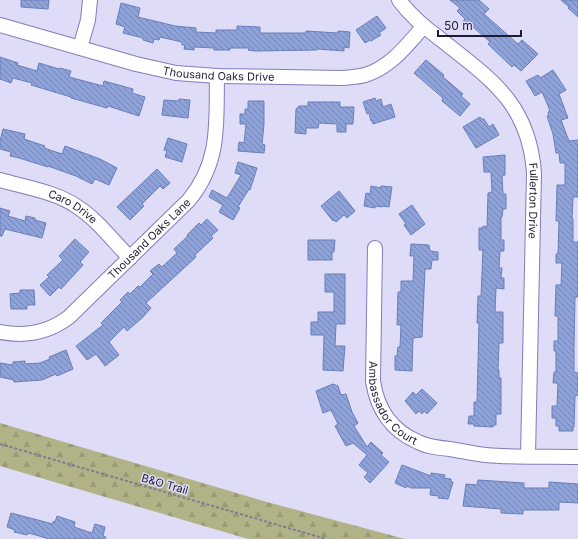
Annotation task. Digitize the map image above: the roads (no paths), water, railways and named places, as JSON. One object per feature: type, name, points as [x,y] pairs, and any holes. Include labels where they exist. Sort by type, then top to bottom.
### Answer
[{"type":"street","points":[[80,48],[88,20],[90,0]]},
{"type":"street","name":"Fullerton Drive","points":[[399,0],[405,9],[424,26],[487,77],[502,92],[520,117],[529,142],[533,157],[534,172],[528,456]]},
{"type":"street","name":"Thousand Oaks Drive","points":[[0,25],[136,64],[176,73],[217,76],[343,78],[364,76],[383,67],[396,58],[424,26]]},
{"type":"street","name":"Thousand Oaks Lane","points":[[0,332],[30,334],[41,332],[56,326],[69,317],[189,200],[204,179],[212,159],[215,144],[217,76]]},
{"type":"street","name":"Caro Drive","points":[[0,180],[59,197],[77,206],[89,216],[130,258]]},
{"type":"street","name":"Ambassador Court","points":[[375,248],[373,381],[378,402],[388,419],[403,434],[417,442],[432,447],[486,455],[578,457]]}]
